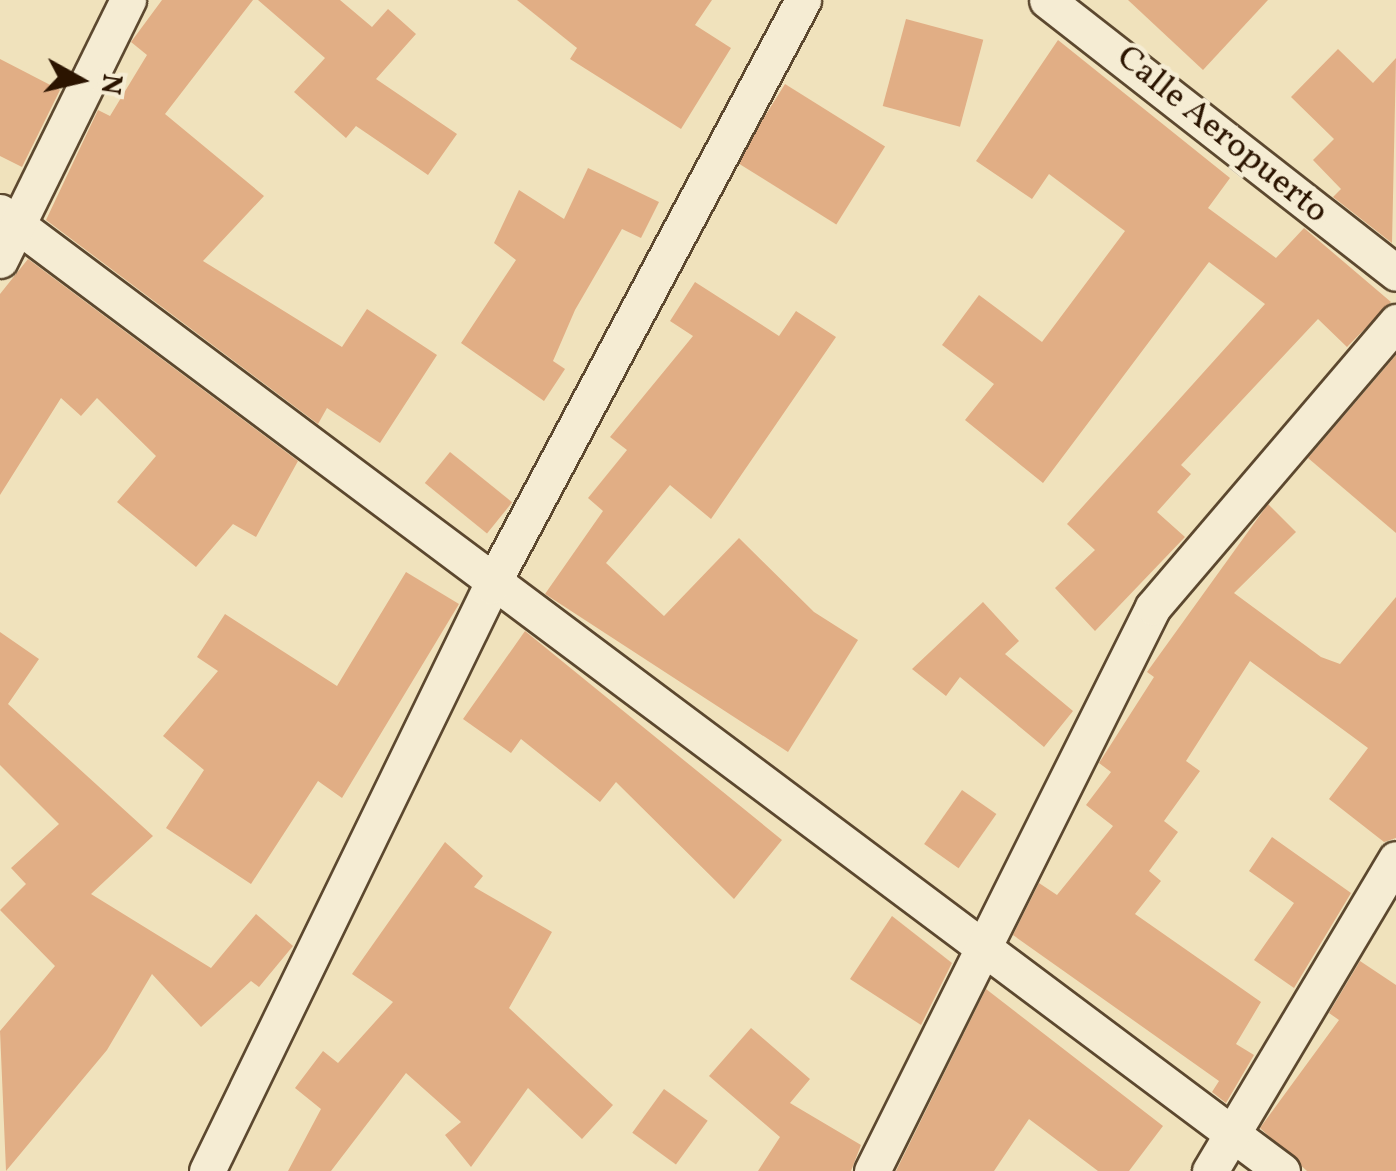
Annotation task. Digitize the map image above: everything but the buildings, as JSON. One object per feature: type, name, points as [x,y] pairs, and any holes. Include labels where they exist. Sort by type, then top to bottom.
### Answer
[{"type":"street","points":[[0,260],[9,218],[128,0]]},
{"type":"street","points":[[207,1171],[490,586],[803,0]]},
{"type":"street","name":"Calle Aeropuerto","points":[[1047,0],[1396,273]]},
{"type":"street","points":[[9,218],[490,586],[985,955],[1232,1130],[1282,1171]]},
{"type":"street","points":[[872,1171],[985,955],[1152,607],[1396,322]]},
{"type":"street","points":[[1210,1171],[1396,858]]}]
